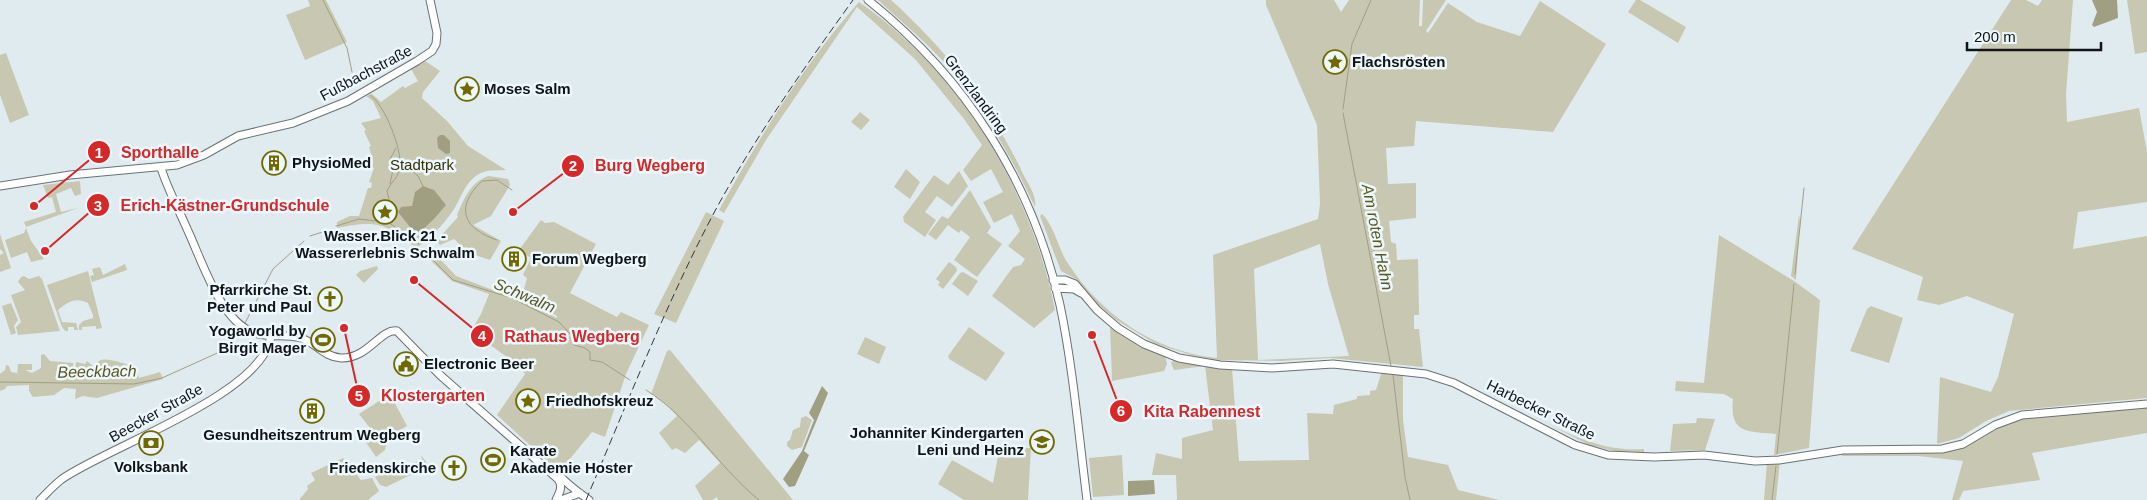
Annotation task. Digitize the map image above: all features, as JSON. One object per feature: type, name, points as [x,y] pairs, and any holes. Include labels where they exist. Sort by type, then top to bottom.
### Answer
[{"type":"main road","name":"Fußbachstraße","points":[[0,186],[71,175],[177,165],[204,155],[238,136],[290,124],[348,101],[427,55],[434,48],[437,38],[430,0]]},
{"type":"main road","name":"Grenzlandring","points":[[868,0],[917,42],[958,88],[1003,154],[1036,225],[1057,284],[1073,356],[1085,460],[1087,497]]},
{"type":"main road","points":[[161,168],[222,302],[231,315],[246,329],[259,335],[302,338],[324,353],[340,358],[361,354],[384,334],[393,330],[400,334],[440,375],[546,468],[564,487],[580,493],[589,500]]},
{"type":"main road","name":"Harbecker Straße","points":[[1057,284],[1081,293],[1118,328],[1137,340],[1170,355],[1197,362],[1220,365],[1272,368],[1340,364],[1426,374],[1454,383],[1575,445],[1597,453],[1623,457],[1704,455],[1756,461],[1779,460],[1843,450],[1942,449],[1963,444],[1995,425],[2016,417],[2147,404]]},
{"type":"main road","name":"Beecker Straße","points":[[40,500],[63,479],[169,425],[214,398],[256,364],[267,350],[271,336]]},
{"type":"main road","points":[[558,500],[564,487]]},
{"type":"main road","points":[[558,500],[580,493]]},
{"type":"green space","points":[[308,0],[326,0],[347,42],[305,60],[286,15],[310,6]]},
{"type":"green space","points":[[878,0],[891,0],[931,39],[966,81],[983,104],[1012,151],[1032,191],[1035,207],[1001,142],[959,80],[931,48]]},
{"type":"green space","points":[[1266,0],[1334,0],[1341,12],[1349,0],[1420,0],[1419,26],[1422,26],[1423,0],[1446,0],[1426,31],[1428,33],[1448,3],[1477,22],[1520,36],[1540,1],[1606,44],[1553,132],[1416,121],[1414,146],[1386,148],[1388,184],[1416,183],[1416,218],[1389,221],[1391,242],[1396,244],[1397,260],[1418,259],[1419,315],[1414,315],[1414,329],[1419,329],[1423,367],[1330,358],[1281,361],[1216,360],[1191,355],[1156,344],[1118,321],[1097,304],[1076,279],[1061,271],[1040,216],[1042,214],[1050,224],[1067,262],[1080,281],[1113,314],[1151,339],[1172,348],[1217,358],[1213,255],[1318,219],[1320,204],[1317,125],[1266,5]],"holes":[[[1320,244],[1328,284],[1349,356],[1258,360],[1254,269]]]},
{"type":"green space","points":[[1636,0],[1640,0],[1686,27],[1678,43],[1628,12]]},
{"type":"green space","points":[[2011,0],[2026,0],[2038,6],[2042,0],[2073,0],[2066,94],[2067,122],[2139,108],[2147,152],[2147,202],[2078,212],[2073,249],[2147,236],[2147,398],[2009,411],[1986,421],[1959,438],[1937,444],[1940,377],[1991,392],[1998,377],[2014,314],[1967,296],[1939,305],[1917,300],[1923,277],[1852,249]]},
{"type":"green space","points":[[2127,0],[2147,0],[2147,52],[2135,54]]},
{"type":"green space","points":[[859,2],[895,30],[929,62],[959,98],[986,137],[1009,178],[1029,221],[1044,265],[1055,310],[1034,328],[992,296],[1013,267],[1021,265],[1025,259],[1008,246],[1020,231],[1012,214],[994,223],[983,202],[1003,192],[991,169],[971,181],[963,170],[982,145],[964,119],[915,59],[857,7],[766,140],[724,213],[719,210],[783,102]]},
{"type":"green space","points":[[6,53],[29,115],[10,123],[0,95],[0,55]]},
{"type":"green space","name":"Stadtpark","points":[[425,61],[440,71],[423,92],[422,98],[447,121],[468,146],[506,170],[485,171],[474,177],[466,186],[455,207],[444,222],[431,237],[416,248],[396,233],[380,226],[362,224],[337,228],[337,222],[350,216],[359,216],[368,188],[371,188],[372,183],[369,182],[374,168],[372,167],[373,161],[369,147],[371,146],[364,131],[366,130],[361,123],[381,118],[373,101],[366,96],[372,94],[381,102],[403,86],[405,88],[418,81],[411,69]]},
{"type":"green space","points":[[860,112],[870,120],[861,130],[851,122]]},
{"type":"green space","points":[[906,169],[920,182],[910,199],[894,187]]},
{"type":"green space","points":[[959,171],[968,186],[952,207],[937,196],[925,212],[936,220],[925,237],[904,222],[903,217],[934,175],[948,185]]},
{"type":"green space","points":[[489,176],[508,179],[510,185],[491,216],[473,225],[501,241],[490,260],[469,253],[454,239],[440,245],[436,241],[458,217],[457,215],[462,203],[469,191],[477,182]]},
{"type":"green space","points":[[80,181],[81,194],[75,196],[71,188],[56,194],[61,212],[78,208],[26,227],[24,222],[56,212],[52,197],[48,198],[43,185]]},
{"type":"green space","points":[[970,190],[991,227],[987,233],[1002,244],[977,277],[954,260],[970,237],[961,230],[959,233],[948,225],[936,240],[928,234],[942,216],[948,219]]},
{"type":"green space","points":[[706,212],[724,221],[676,323],[654,314]]},
{"type":"green space","points":[[1799,215],[1800,221],[1796,280],[1791,276]]},
{"type":"green space","points":[[541,220],[545,223],[554,222],[596,244],[570,293],[617,317],[621,312],[649,325],[626,374],[605,437],[592,432],[559,472],[497,415],[525,374],[518,365],[471,331],[481,314],[489,294],[452,281],[424,254],[428,246],[456,276],[519,300],[557,318],[557,316],[522,297],[527,278],[523,275],[531,258],[519,250]]},
{"type":"green space","points":[[26,228],[31,241],[44,259],[31,262],[27,252],[11,258],[5,240],[24,233]]},
{"type":"green space","points":[[0,234],[11,268],[0,272],[0,255],[4,253],[0,249]]},
{"type":"green space","points":[[1719,235],[1794,281],[1820,300],[1809,448],[1774,455],[1776,434],[1749,431],[1738,425],[1734,419],[1733,399],[1724,394],[1675,391],[1676,381],[1704,383]]},
{"type":"green space","points":[[949,262],[956,267],[957,271],[943,289],[938,285],[940,282],[936,279]]},
{"type":"green space","points":[[125,264],[127,270],[92,282],[90,276],[94,275],[92,269],[100,267],[103,275]]},
{"type":"green space","points":[[377,266],[378,269],[364,283],[356,275],[360,271]]},
{"type":"green space","points":[[88,271],[102,328],[96,329],[96,326],[82,327],[82,330],[79,330],[79,325],[83,321],[93,318],[93,315],[88,303],[75,300],[58,310],[62,322],[76,323],[78,330],[74,330],[74,327],[68,327],[68,331],[65,331],[47,285]]},
{"type":"green space","points":[[963,272],[978,281],[968,296],[952,284],[960,273]]},
{"type":"green space","points":[[24,276],[29,279],[39,276],[42,279],[60,331],[18,335],[16,327],[21,322],[11,295],[25,290],[18,282]]},
{"type":"green space","points":[[11,303],[18,320],[14,326],[16,333],[11,335],[2,306]]},
{"type":"green space","points":[[1871,306],[1903,318],[1889,363],[1850,351],[1867,309]]},
{"type":"green space","points":[[1110,325],[1165,355],[1167,364],[1164,371],[1112,381]]},
{"type":"green space","points":[[969,327],[1005,353],[986,381],[949,359],[948,356]]},
{"type":"green space","points":[[865,337],[886,347],[879,364],[857,354]]},
{"type":"green space","points":[[670,350],[793,500],[718,500],[717,497],[712,500],[703,500],[695,486],[720,463],[699,440],[685,453],[676,448],[672,450],[659,433],[677,416],[667,405],[651,394],[667,351]]},
{"type":"green space","points":[[44,354],[50,361],[73,363],[73,380],[76,362],[85,364],[87,361],[94,367],[102,360],[116,361],[135,366],[139,378],[160,372],[163,379],[97,398],[83,396],[75,399],[76,389],[64,388],[54,395],[33,397],[29,391],[29,385],[7,386],[0,391],[0,374],[5,370],[6,365],[9,366],[11,372],[17,373],[17,376],[18,364],[32,364],[32,370],[25,370],[32,373],[41,368],[41,355]]},
{"type":"green space","points":[[1175,359],[1200,365],[1232,368],[1239,461],[1309,460],[1307,413],[1333,414],[1334,405],[1357,399],[1357,396],[1370,395],[1370,391],[1376,390],[1382,371],[1403,371],[1403,420],[1408,457],[1448,465],[1458,490],[1499,500],[1177,500],[1176,475],[1152,475],[1156,453],[1182,459],[1182,438],[1213,430],[1205,366],[1174,370],[1171,363]]},
{"type":"green space","points":[[390,394],[407,426],[393,435],[385,450],[376,457],[361,435],[370,428],[359,414]]},
{"type":"green space","points":[[2147,405],[2147,433],[2032,453],[2040,480],[1963,491],[1959,500],[1952,500],[1963,461],[1918,456],[1842,456],[1842,452],[1947,451],[2021,417]]},
{"type":"green space","points":[[1531,415],[1559,429],[1599,445],[1614,448],[1644,449],[1644,452],[1615,451],[1589,445]]},
{"type":"green space","points":[[806,416],[812,420],[802,447],[792,450],[787,446],[787,442],[790,440],[793,430],[800,427],[801,418]]},
{"type":"green space","points":[[1697,418],[1715,419],[1705,450],[1670,451],[1673,424],[1696,423]]},
{"type":"green space","points":[[1013,448],[1031,448],[1028,500],[964,500],[938,484],[952,460],[993,483],[999,451],[1006,453]]},
{"type":"green space","points":[[421,455],[429,466],[386,487],[380,485],[375,477],[401,461],[408,470],[415,467],[413,463],[422,459]]},
{"type":"green space","points":[[1122,455],[1124,495],[1093,497],[1089,458]]},
{"type":"green space","points":[[343,458],[361,480],[372,478],[379,491],[368,500],[299,500],[308,489],[307,486],[315,480],[311,473]]},
{"type":"green space","points":[[1780,461],[1776,500],[1764,500],[1767,462]]},
{"type":"shaded area","points":[[2092,0],[2117,0],[2118,18],[2094,27],[2092,25],[2097,12]]},
{"type":"shaded area","points":[[440,135],[444,135],[450,141],[450,153],[446,154],[438,148],[437,138]]},
{"type":"shaded area","points":[[423,186],[434,190],[446,205],[419,233],[410,227],[398,212],[401,207],[412,206],[415,192]]},
{"type":"shaded area","points":[[822,386],[828,393],[804,451],[809,455],[795,486],[789,487],[783,479],[802,451],[814,420],[809,413]]},
{"type":"shaded area","points":[[1154,480],[1155,494],[1128,496],[1128,481]]},
{"type":"waterway","name":"Schwalm","points":[[323,0],[347,48],[352,72]]},
{"type":"waterway","name":"Am roten Hahn","points":[[1343,109],[1352,44],[1371,0]]},
{"type":"waterway","name":"Schwalm","points":[[370,95],[376,100],[387,117],[400,159],[398,174],[387,191],[390,203],[388,222],[419,244]]},
{"type":"waterway","name":"Am roten Hahn","points":[[1343,113],[1391,366]]},
{"type":"waterway","name":"Schwalm","points":[[390,184],[393,170],[390,159],[396,148]]},
{"type":"waterway","points":[[410,169],[418,176],[423,186]]},
{"type":"waterway","points":[[497,240],[485,235],[470,223],[466,216],[468,200],[482,181],[497,180],[512,190]]},
{"type":"waterway","points":[[1795,274],[1804,188]]},
{"type":"waterway","name":"Beeckbach","points":[[336,226],[359,219],[386,222]]},
{"type":"waterway","name":"Beeckbach","points":[[310,236],[332,229]]},
{"type":"waterway","name":"Beeckbach","points":[[245,323],[273,269],[304,241]]},
{"type":"waterway","name":"Schwalm","points":[[426,253],[453,280],[512,298],[559,322],[573,337],[574,345],[585,348],[590,352],[590,360],[602,362],[630,380]]},
{"type":"waterway","points":[[1777,454],[1794,284]]},
{"type":"waterway","name":"Beeckbach","points":[[0,382],[134,384],[162,378],[224,350],[240,331]]},
{"type":"waterway","name":"Am roten Hahn","points":[[1393,375],[1405,477],[1410,500]]},
{"type":"waterway","name":"Schwalm","points":[[646,390],[677,414],[730,473],[759,500]]},
{"type":"waterway","points":[[1772,500],[1776,466]]},
{"type":"railway","points":[[586,500],[664,316],[716,209],[764,129],[853,0]]},
{"type":"place","name":"Flachsrösten","points":[[1335,62]]},
{"type":"place","name":"Moses Salm","points":[[467,89]]},
{"type":"place","name":"PhysioMed","points":[[274,163]]},
{"type":"place","name":"Sporthalle","points":[[34,206]]},
{"type":"place","name":"Wasser.Blick 21 - Wassererlebnis Schwalm","points":[[385,212]]},
{"type":"place","name":"Burg Wegberg","points":[[513,212]]},
{"type":"place","name":"Erich-Kästner-Grundschule","points":[[45,251]]},
{"type":"place","name":"Forum Wegberg","points":[[514,259]]},
{"type":"place","name":"Rathaus Wegberg","points":[[414,280]]},
{"type":"place","name":"Pfarrkirche St. Peter und Paul","points":[[330,299]]},
{"type":"place","name":"Klostergarten","points":[[344,328]]},
{"type":"place","name":"Kita Rabennest","points":[[1092,335]]},
{"type":"place","name":"Yogaworld by Birgit Mager","points":[[323,340]]},
{"type":"place","name":"Electronic Beer","points":[[406,364]]},
{"type":"place","name":"Friedhofskreuz","points":[[528,401]]},
{"type":"place","name":"Gesundheitszentrum Wegberg","points":[[312,411]]},
{"type":"place","name":"Johanniter Kindergarten Leni und Heinz","points":[[1042,442]]},
{"type":"place","name":"Volksbank","points":[[151,443]]},
{"type":"place","name":"Karate Akademie Hoster","points":[[493,460]]},
{"type":"place","name":"Friedenskirche","points":[[454,468]]}]
